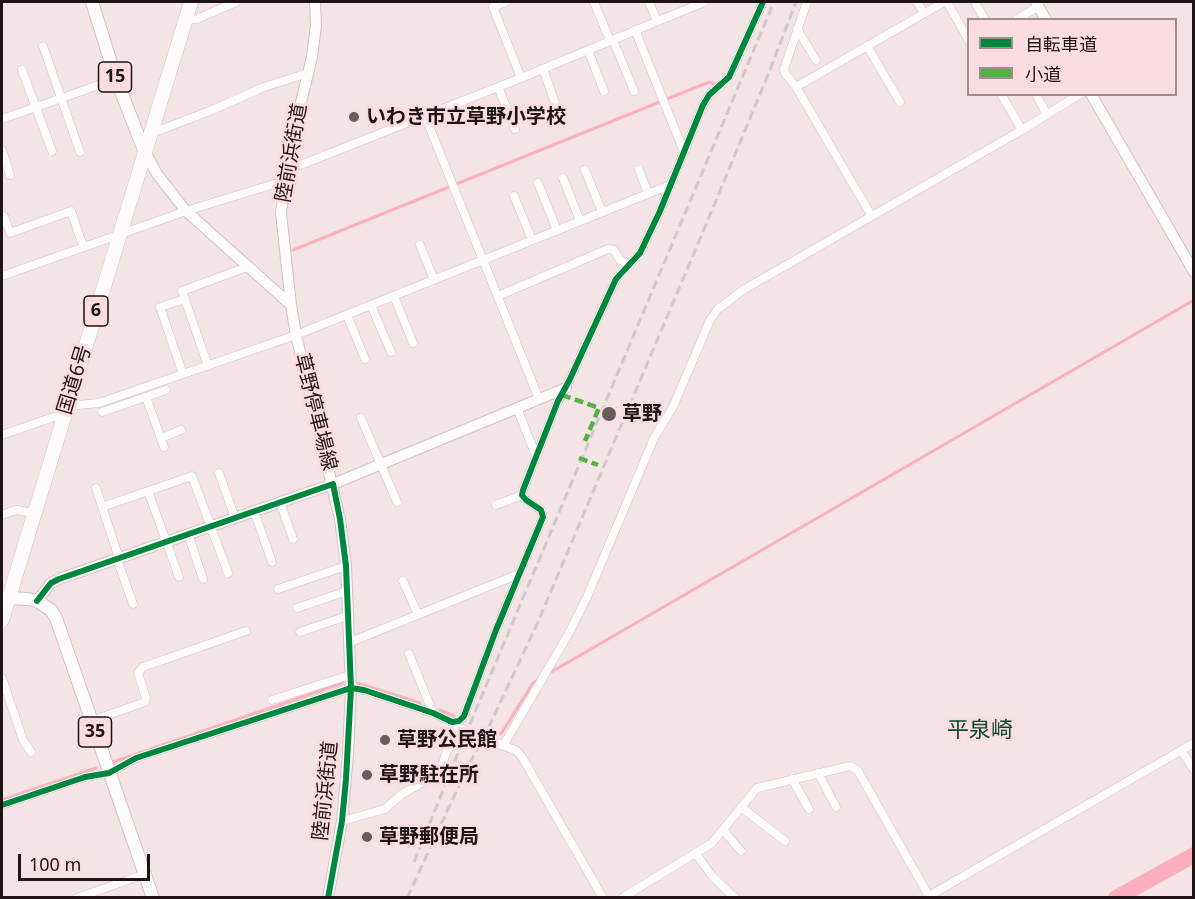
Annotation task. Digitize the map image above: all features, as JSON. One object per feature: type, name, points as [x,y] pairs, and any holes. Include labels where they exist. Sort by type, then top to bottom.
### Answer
[{"type":"highway","name":"国道6号","points":[[2,620],[5,598],[34,513],[191,2]]},
{"type":"main road","name":"15","points":[[92,2],[116,79],[144,150]]},
{"type":"main road","points":[[5,598],[37,601]]},
{"type":"main road","name":"35","points":[[37,601],[51,610],[56,618],[153,897]]},
{"type":"street","points":[[186,20],[197,19],[236,2]]},
{"type":"street","name":"陸前浜街道","points":[[291,305],[281,213],[285,176],[316,26],[315,2]]},
{"type":"street","points":[[506,2],[493,7],[521,78]]},
{"type":"street","points":[[594,2],[634,90]]},
{"type":"street","points":[[649,2],[657,21]]},
{"type":"street","points":[[2,276],[285,176],[424,116],[704,2]]},
{"type":"street","points":[[755,2],[758,10]]},
{"type":"street","points":[[496,505],[522,495],[558,401],[616,279],[640,253],[709,95],[729,76],[758,10],[764,2]]},
{"type":"street","points":[[807,2],[784,69],[871,215]]},
{"type":"street","points":[[917,2],[924,13]]},
{"type":"street","points":[[796,87],[945,2],[967,36]]},
{"type":"street","points":[[975,2],[984,18]]},
{"type":"street","points":[[1019,18],[1037,4],[1045,18]]},
{"type":"street","points":[[797,29],[816,60]]},
{"type":"street","points":[[635,30],[684,152]]},
{"type":"street","points":[[43,46],[80,152]]},
{"type":"street","points":[[867,46],[900,102]]},
{"type":"street","points":[[588,50],[604,91]]},
{"type":"street","points":[[543,69],[558,111]]},
{"type":"street","points":[[22,70],[52,152]]},
{"type":"street","points":[[151,131],[160,130],[264,87],[308,73]]},
{"type":"street","points":[[2,119],[116,79]]},
{"type":"street","points":[[498,87],[515,129]]},
{"type":"street","points":[[1002,96],[1022,130]]},
{"type":"street","points":[[1037,96],[1047,115]]},
{"type":"street","points":[[503,746],[587,597],[654,438],[673,407],[710,320],[718,309],[743,290],[1022,130],[1077,96]]},
{"type":"street","points":[[1091,96],[1194,272]]},
{"type":"street","points":[[424,116],[539,399]]},
{"type":"street","points":[[2,150],[10,175]]},
{"type":"street","points":[[144,150],[152,166],[186,212],[291,305]]},
{"type":"street","points":[[585,170],[602,212]]},
{"type":"street","points":[[639,170],[648,193]]},
{"type":"street","points":[[563,178],[579,221]]},
{"type":"street","points":[[538,183],[556,230]]},
{"type":"street","points":[[2,435],[66,410],[99,403],[296,335],[670,185]]},
{"type":"street","points":[[514,196],[532,240]]},
{"type":"street","points":[[4,216],[10,233],[71,211],[83,246]]},
{"type":"street","points":[[420,245],[434,280]]},
{"type":"street","points":[[498,296],[608,249],[614,250],[620,260],[630,265]]},
{"type":"street","points":[[208,366],[182,291],[247,267]]},
{"type":"street","points":[[394,296],[413,343]]},
{"type":"street","points":[[183,374],[160,307],[185,299]]},
{"type":"street","name":"草野停車場線","points":[[291,305],[296,335],[333,484],[566,388]]},
{"type":"street","points":[[371,305],[390,352]]},
{"type":"street","points":[[347,315],[365,359]]},
{"type":"street","points":[[140,389],[162,442],[181,430]]},
{"type":"street","points":[[102,412],[166,390]]},
{"type":"street","points":[[517,408],[534,451],[538,454]]},
{"type":"street","points":[[362,418],[397,501]]},
{"type":"street","points":[[219,473],[236,518]]},
{"type":"street","points":[[102,507],[192,476],[228,573]]},
{"type":"street","points":[[37,601],[51,583],[59,579],[333,484]]},
{"type":"street","name":"陸前浜街道","points":[[328,897],[342,821],[351,688],[346,566],[333,484]]},
{"type":"street","points":[[96,488],[133,604]]},
{"type":"street","points":[[148,491],[179,577]]},
{"type":"street","points":[[452,722],[459,721],[464,716],[496,630],[543,517],[541,510],[522,495]]},
{"type":"street","points":[[280,502],[293,539]]},
{"type":"street","points":[[2,515],[16,510],[34,513]]},
{"type":"street","points":[[254,511],[272,562]]},
{"type":"street","points":[[188,534],[203,579]]},
{"type":"street","points":[[278,589],[346,566]]},
{"type":"street","points":[[348,644],[519,574]]},
{"type":"street","points":[[403,580],[418,615]]},
{"type":"street","points":[[297,609],[346,591]]},
{"type":"street","points":[[300,632],[347,616]]},
{"type":"street","points":[[91,721],[145,702],[147,698],[138,673],[143,667],[246,631]]},
{"type":"street","points":[[409,654],[433,713]]},
{"type":"street","points":[[272,700],[350,675]]},
{"type":"street","points":[[2,678],[23,740],[31,752]]},
{"type":"street","points":[[2,805],[86,777],[109,773],[136,758],[351,688],[433,713],[459,728],[517,752],[525,761],[603,897]]},
{"type":"street","points":[[342,821],[386,809],[402,794],[439,773],[451,739],[459,728]]},
{"type":"street","points":[[622,897],[712,843],[757,788],[850,766],[856,768],[930,897],[1194,743]]},
{"type":"street","points":[[1181,750],[1194,770]]},
{"type":"street","points":[[818,773],[836,807]]},
{"type":"street","points":[[792,779],[809,809]]},
{"type":"street","points":[[741,807],[784,842]]},
{"type":"street","points":[[723,830],[741,851]]},
{"type":"street","points":[[696,854],[712,876],[735,897]]},
{"type":"street","points":[[77,897],[145,874]]},
{"type":"waterway","points":[[293,250],[709,82],[714,84]]},
{"type":"waterway","points":[[546,675],[1194,300]]},
{"type":"waterway","points":[[496,733],[501,734],[533,683],[541,678]]},
{"type":"waterway","points":[[354,682],[420,703]]},
{"type":"waterway","points":[[113,762],[343,683]]},
{"type":"waterway","points":[[440,710],[454,716]]},
{"type":"waterway","points":[[2,800],[96,768]]},
{"type":"waterway","points":[[1116,898],[1194,855]]},
{"type":"railway","points":[[414,862],[774,2]]},
{"type":"railway","points":[[407,898],[538,622],[705,227],[796,2]]},
{"type":"marked path","points":[[562,395],[599,408],[585,441]]},
{"type":"marked path","points":[[579,458],[598,465]]},
{"type":"cycle path","points":[[2,805],[85,777],[109,773],[136,758],[351,688],[364,690],[433,713],[452,722],[459,721],[464,716],[496,630],[543,517],[541,510],[522,495],[558,401],[616,279],[640,253],[660,211],[703,105],[709,95],[729,77],[763,2]]},
{"type":"cycle path","points":[[37,601],[51,583],[59,579],[333,484],[346,566],[351,688],[342,821],[328,898]]},
{"type":"place","name":"いわき市立草野小学校","points":[[354,117]]},
{"type":"place","name":"草野","points":[[609,414]]},
{"type":"place","name":"草野公民館","points":[[385,740]]},
{"type":"place","name":"草野駐在所","points":[[367,775]]},
{"type":"place","name":"草野郵便局","points":[[367,837]]},
{"type":"district","name":"平泉崎","points":[[980,731]]}]
